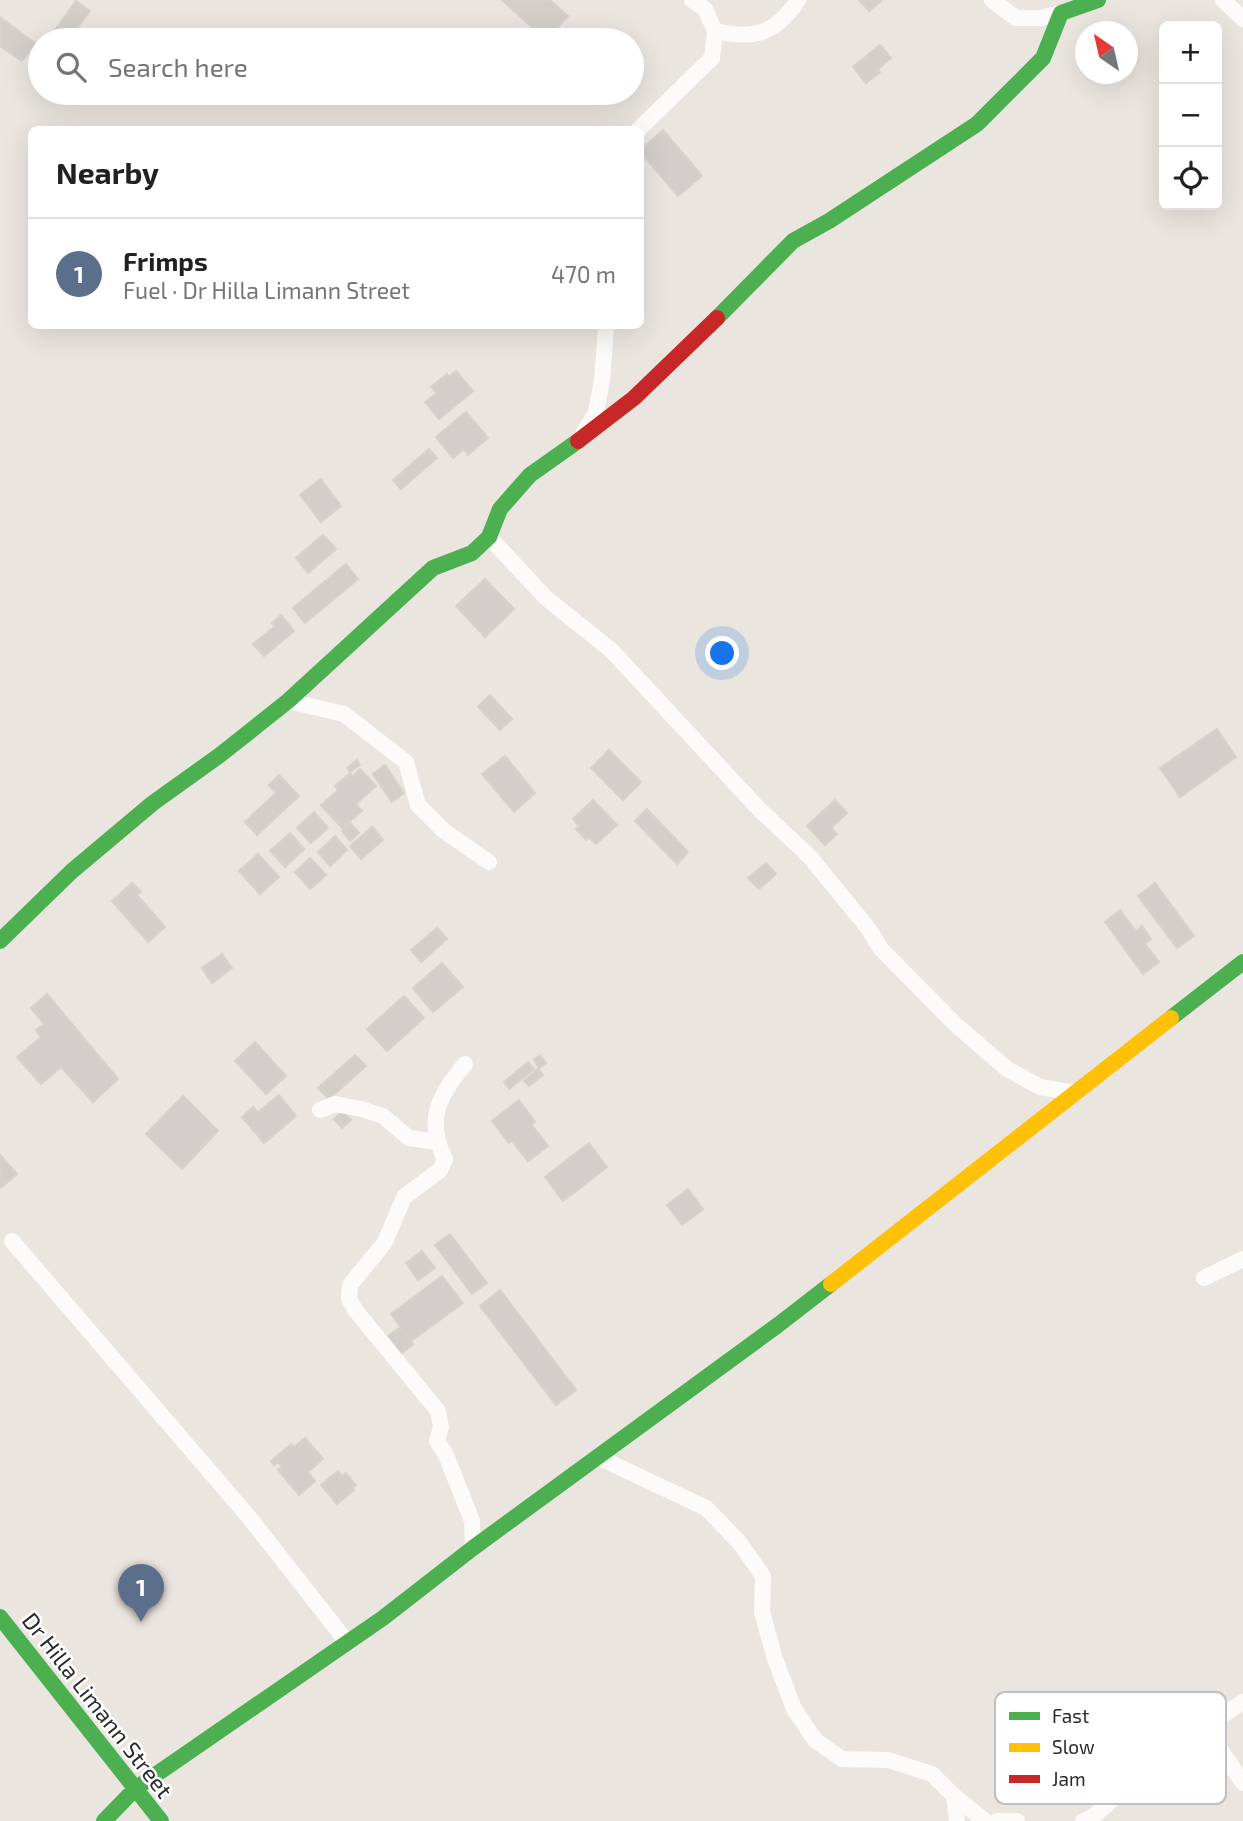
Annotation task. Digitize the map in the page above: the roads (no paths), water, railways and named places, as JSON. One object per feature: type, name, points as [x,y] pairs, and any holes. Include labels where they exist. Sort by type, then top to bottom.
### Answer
[{"type":"main road","points":[[0,941],[72,871],[132,820],[288,701],[433,568],[472,553],[489,537],[500,509],[530,475],[634,398],[793,241],[852,207],[977,124],[1043,58],[1061,13],[1098,0]]},
{"type":"main road","points":[[104,1821],[135,1789],[383,1618],[473,1548],[778,1325],[1243,962]]},
{"type":"main road","name":"Dr Hilla Limann Street","points":[[0,1617],[161,1821]]},
{"type":"street","points":[[642,126],[712,58],[715,31],[705,9],[692,0]]},
{"type":"street","points":[[715,31],[740,37],[767,31],[787,17],[798,0]]},
{"type":"street","points":[[992,0],[1016,18],[1041,18],[1061,13]]},
{"type":"street","points":[[1223,0],[1243,19]]},
{"type":"street","points":[[577,442],[596,412],[602,380],[606,329]]},
{"type":"street","points":[[489,537],[546,598],[611,650],[759,808],[810,856],[868,928],[881,949],[955,1024],[1007,1069],[1040,1087],[1075,1093]]},
{"type":"street","points":[[288,701],[344,713],[406,762],[418,805],[444,831],[489,862]]},
{"type":"street","points":[[465,1064],[445,1088],[438,1105],[435,1125],[437,1142],[445,1159],[440,1170],[404,1197],[385,1242],[350,1285],[349,1299],[438,1411],[440,1427],[437,1441],[446,1455],[472,1521],[473,1548]]},
{"type":"street","points":[[320,1110],[335,1104],[361,1109],[383,1116],[409,1138],[437,1142]]},
{"type":"street","points":[[12,1241],[248,1516],[347,1642]]},
{"type":"street","points":[[1204,1278],[1243,1259]]},
{"type":"street","points":[[598,1457],[706,1508],[739,1542],[763,1576],[762,1612],[775,1659],[793,1709],[815,1740],[842,1759],[888,1760],[932,1774],[985,1821]]},
{"type":"street","points":[[1226,1713],[1243,1702]]},
{"type":"street","points":[[1226,1758],[1243,1783]]},
{"type":"street","points":[[954,1796],[957,1821]]},
{"type":"street","points":[[1083,1821],[1094,1816],[1107,1804]]},
{"type":"street","points":[[998,1821],[1017,1821]]},
{"type":"place","name":"Frimps","points":[[141,1622]]}]
